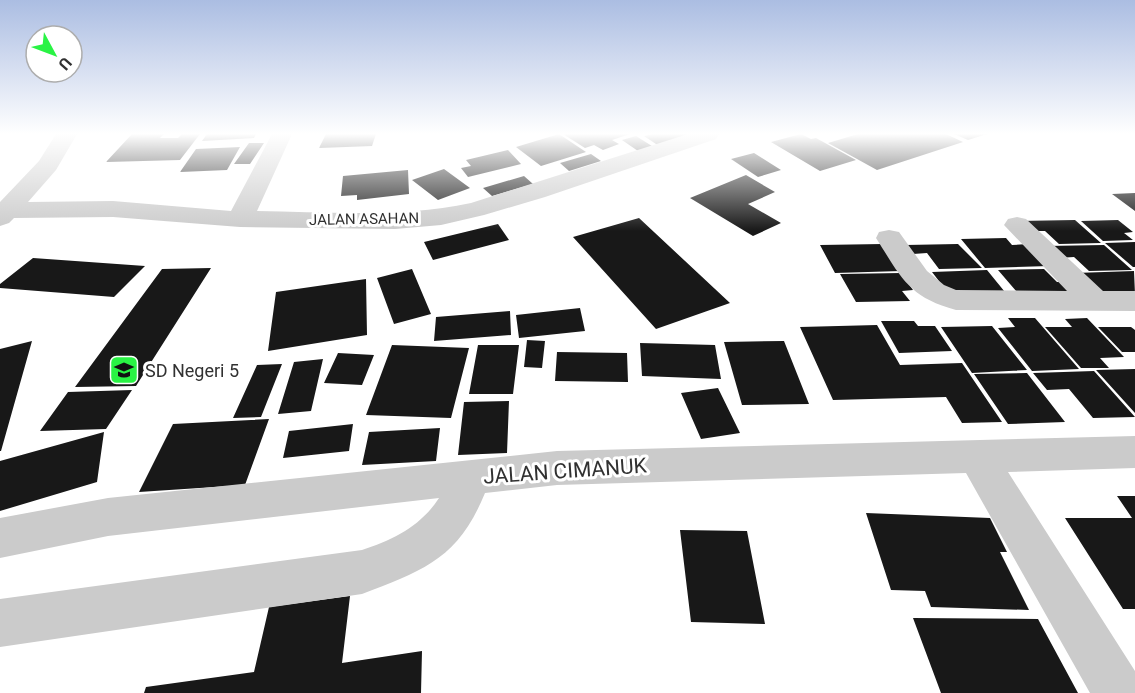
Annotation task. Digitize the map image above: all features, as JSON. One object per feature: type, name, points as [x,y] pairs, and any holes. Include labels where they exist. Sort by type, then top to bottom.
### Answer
[{"type":"street","points":[[2,212],[47,166]]},
{"type":"street","points":[[240,219],[266,166]]},
{"type":"street","name":"JALAN ASAHAN","points":[[2,212],[112,209],[240,219],[395,221],[441,217],[536,192],[612,166]]},
{"type":"street","points":[[1017,225],[1095,301]]},
{"type":"street","points":[[889,238],[919,281],[942,297],[956,300],[1135,301]]},
{"type":"street","name":"JALAN CIMANUK","points":[[0,538],[108,517],[557,468],[1135,452]]},
{"type":"street","points":[[978,458],[1119,693]]},
{"type":"street","points":[[0,623],[362,572],[409,555],[444,528],[461,504],[471,477]]},
{"type":"building","points":[[184,166],[229,166],[227,170],[180,172]]},
{"type":"building","points":[[469,166],[511,166],[468,177],[461,168]]},
{"type":"building","points":[[564,166],[584,166],[569,171]]},
{"type":"building","points":[[742,166],[775,166],[781,170],[758,177]]},
{"type":"building","points":[[812,166],[835,166],[820,171]]},
{"type":"building","points":[[870,166],[888,166],[877,170]]},
{"type":"building","points":[[444,169],[470,188],[438,200],[412,180]]},
{"type":"building","points":[[408,170],[409,194],[357,200],[357,195],[341,196],[343,176]]},
{"type":"building","points":[[746,175],[775,192],[748,204],[781,223],[753,236],[690,198]]},
{"type":"building","points":[[524,176],[533,184],[492,196],[483,188]]},
{"type":"building","points":[[1135,193],[1135,211],[1112,194]]},
{"type":"building","points":[[639,218],[730,303],[656,329],[573,237]]},
{"type":"building","points":[[1075,220],[1101,243],[1059,244],[1045,231],[1028,231],[1018,221]]},
{"type":"building","points":[[1118,220],[1133,232],[1124,233],[1133,240],[1103,241],[1081,221]]},
{"type":"building","points":[[498,224],[509,240],[433,260],[424,242]]},
{"type":"building","points":[[1006,238],[1012,245],[1028,244],[1049,266],[985,268],[961,239]]},
{"type":"building","points":[[1135,242],[1135,267],[1105,243]]},
{"type":"building","points":[[883,244],[901,271],[835,273],[820,245]]},
{"type":"building","points":[[958,244],[982,268],[939,269],[927,253],[913,254],[906,245]]},
{"type":"building","points":[[1104,245],[1132,270],[1089,271],[1074,257],[1058,258],[1046,246]]},
{"type":"building","points":[[33,258],[145,266],[114,297],[0,288],[0,284]]},
{"type":"building","points":[[211,268],[136,386],[75,387],[162,269]]},
{"type":"building","points":[[412,269],[431,314],[394,324],[377,278]]},
{"type":"building","points":[[1044,269],[1057,282],[1070,282],[1084,297],[1022,298],[998,270]]},
{"type":"building","points":[[987,270],[1009,297],[952,298],[932,272]]},
{"type":"building","points":[[1134,271],[1135,294],[1104,300],[1075,273]]},
{"type":"building","points":[[901,273],[913,290],[902,291],[910,301],[856,302],[840,274]]},
{"type":"building","points":[[366,279],[367,335],[268,351],[276,292]]},
{"type":"building","points":[[580,308],[585,331],[519,338],[516,315]]},
{"type":"building","points":[[510,311],[511,335],[434,341],[436,317]]},
{"type":"building","points":[[1008,318],[1035,318],[1079,369],[1032,371],[998,328],[1015,327]]},
{"type":"building","points":[[1087,318],[1124,357],[1100,358],[1109,368],[1081,368],[1045,327],[1072,327],[1065,319]]},
{"type":"building","points":[[881,321],[914,321],[918,326],[935,326],[952,351],[899,353]]},
{"type":"building","points":[[877,325],[900,365],[962,363],[1002,422],[962,423],[946,397],[833,400],[800,327]]},
{"type":"building","points":[[992,326],[1027,370],[972,373],[941,327]]},
{"type":"building","points":[[1098,327],[1131,327],[1135,330],[1135,352],[1122,352]]},
{"type":"building","points":[[527,340],[545,341],[542,368],[524,367]]},
{"type":"building","points":[[32,341],[1,451],[0,451],[0,349]]},
{"type":"building","points":[[784,341],[809,404],[742,405],[724,342]]},
{"type":"building","points":[[640,343],[715,345],[721,379],[642,376]]},
{"type":"building","points":[[392,345],[469,348],[451,418],[366,415]]},
{"type":"building","points":[[478,345],[519,345],[513,394],[469,394]]},
{"type":"building","points":[[557,352],[627,353],[628,382],[555,381]]},
{"type":"building","points":[[338,353],[374,355],[362,385],[324,383]]},
{"type":"building","points":[[323,359],[311,411],[278,414],[294,362]]},
{"type":"building","points":[[282,364],[261,417],[233,418],[257,365]]},
{"type":"building","points":[[1135,369],[1135,413],[1096,370]]},
{"type":"building","points":[[1094,371],[1135,417],[1093,418],[1069,389],[1047,390],[1033,373]]},
{"type":"building","points":[[1027,373],[1065,422],[1008,424],[974,374]]},
{"type":"building","points":[[718,388],[740,433],[701,439],[681,393]]},
{"type":"building","points":[[132,390],[106,429],[40,431],[68,392]]},
{"type":"building","points":[[509,401],[507,453],[458,455],[464,402]]},
{"type":"building","points":[[269,419],[245,485],[139,492],[173,424]]},
{"type":"building","points":[[353,424],[349,451],[283,458],[289,431]]},
{"type":"building","points":[[440,428],[436,461],[362,465],[369,432]]},
{"type":"building","points":[[104,432],[97,482],[0,511],[0,461]]},
{"type":"building","points":[[1117,496],[1135,496],[1135,609],[1123,609],[1065,518],[1132,518]]},
{"type":"building","points":[[866,513],[990,518],[1007,552],[1000,552],[1029,610],[931,607],[925,591],[891,590]]},
{"type":"building","points":[[680,530],[747,531],[765,624],[691,622]]},
{"type":"building","points":[[350,596],[342,663],[422,651],[421,693],[144,693],[146,687],[254,672],[269,607]]},
{"type":"building","points":[[913,618],[1038,619],[1078,693],[941,693]]},
{"type":"place","name":"SD Negeri 5","points":[[124,370]]}]
